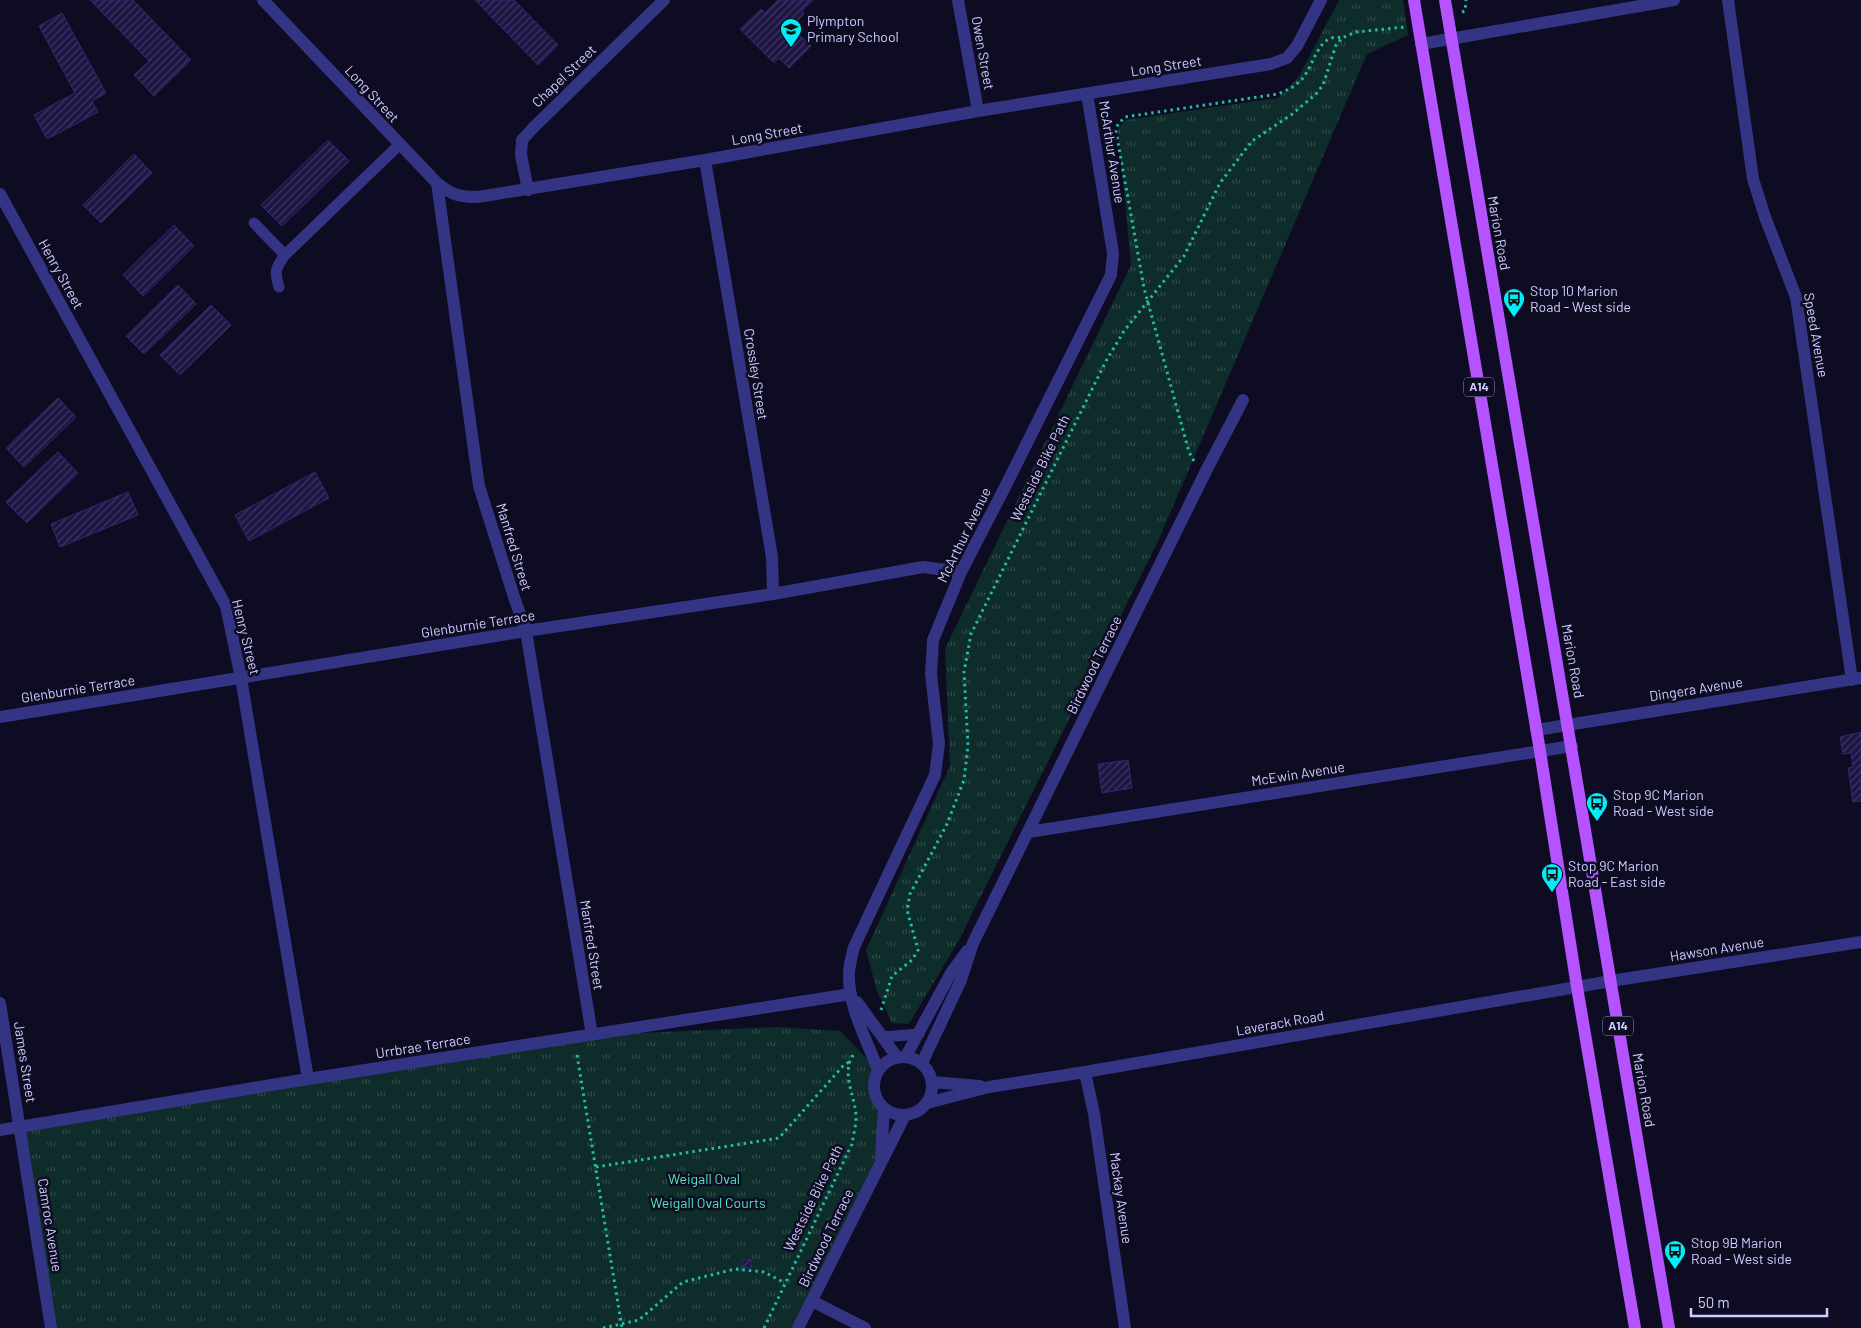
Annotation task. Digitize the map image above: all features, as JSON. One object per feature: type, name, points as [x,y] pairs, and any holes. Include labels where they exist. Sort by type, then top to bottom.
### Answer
[{"type":"main road","name":"A14","points":[[1414,0],[1635,1328]]},
{"type":"main road","name":"Marion Road","points":[[1445,0],[1669,1328]]},
{"type":"street","name":"Long Street","points":[[263,0],[437,183],[449,192],[462,197],[478,197],[528,190],[978,111],[1271,64],[1287,58],[1297,46],[1321,0]]},
{"type":"street","name":"Chapel Street","points":[[528,190],[521,155],[522,140],[664,0]]},
{"type":"street","name":"Owen Street","points":[[958,0],[978,111]]},
{"type":"street","points":[[1421,44],[1674,0]]},
{"type":"street","name":"Speed Avenue","points":[[1728,0],[1753,179],[1765,217],[1796,297],[1856,679]]},
{"type":"street","name":"McArthur Avenue","points":[[878,1070],[861,1027],[851,994],[849,973],[854,947],[935,775],[939,744],[931,674],[934,640],[961,572],[1111,274],[1113,253],[1087,94]]},
{"type":"street","name":"Crossley Street","points":[[705,160],[772,557],[773,594]]},
{"type":"street","name":"Manfred Street","points":[[437,183],[479,486],[526,631],[592,1035]]},
{"type":"street","name":"Henry Street","points":[[0,194],[226,606],[241,678],[308,1079]]},
{"type":"street","name":"Birdwood Terrace","points":[[902,1057],[919,1034],[951,973],[973,943],[1030,832],[1206,471],[1243,400]]},
{"type":"street","name":"Glenburnie Terrace","points":[[0,717],[526,631],[773,594],[923,567],[961,572]]},
{"type":"street","name":"Dingera Avenue","points":[[1536,730],[1856,679]]},
{"type":"street","name":"McEwin Avenue","points":[[1030,832],[1572,746]]},
{"type":"street","name":"Hawson Avenue","points":[[1577,987],[1861,942]]},
{"type":"street","name":"Birdwood Terrace","points":[[922,1063],[961,980],[973,943]]},
{"type":"street","name":"Laverack Road","points":[[927,1103],[989,1087],[1577,987]]},
{"type":"street","points":[[851,994],[882,1037],[902,1057],[922,1063],[931,1075],[932,1093],[927,1103],[919,1110],[905,1115],[894,1114],[884,1108],[877,1098],[874,1087],[878,1070],[886,1062],[902,1057]]},
{"type":"street","name":"Urrbrae Terrace","points":[[0,1130],[308,1079],[851,994]]},
{"type":"street","name":"James Street","points":[[0,1002],[20,1127]]},
{"type":"street","name":"Mackay Avenue","points":[[1085,1072],[1094,1114],[1125,1328]]},
{"type":"street","name":"Laverack Road","points":[[932,1082],[989,1087]]},
{"type":"street","name":"Birdwood Terrace","points":[[881,1162],[884,1108]]},
{"type":"street","name":"Birdwood Terrace","points":[[798,1328],[905,1115]]},
{"type":"street","name":"Camroc Avenue","points":[[20,1127],[51,1328]]},
{"type":"street","points":[[812,1301],[866,1328]]},
{"type":"lane","points":[[278,287],[276,267],[285,255],[400,144]]},
{"type":"lane","points":[[254,223],[285,255]]},
{"type":"lane","points":[[882,1037],[919,1034]]},
{"type":"path","points":[[1465,11],[1466,0]]},
{"type":"path","points":[[1206,471],[1197,464],[1188,452],[1144,288],[1116,131],[1118,124],[1125,117],[1278,94],[1292,88],[1308,72],[1320,47],[1326,40],[1335,36],[1342,38],[1356,32],[1402,28]]},
{"type":"path","name":"Westside Bike Path","points":[[879,1019],[892,976],[912,960],[918,950],[907,910],[910,894],[947,824],[964,780],[968,745],[964,672],[970,634],[1106,361],[1124,331],[1184,256],[1220,183],[1252,141],[1290,115],[1316,94],[1323,85],[1336,46],[1342,38]]},
{"type":"path","points":[[596,1168],[779,1138],[843,1066],[850,1062],[851,1057],[861,1047]]},
{"type":"path","points":[[577,1055],[622,1328]]},
{"type":"path","name":"Westside Bike Path","points":[[764,1328],[852,1144],[856,1120],[855,1105],[848,1081],[850,1062]]},
{"type":"path","points":[[603,1328],[639,1320],[683,1282],[735,1268],[764,1272],[785,1283]]},
{"type":"green space","points":[[1339,0],[1403,0],[1408,35],[1367,54],[1159,539],[959,940],[909,1024],[892,1023],[877,991],[866,950],[950,766],[945,649],[1131,265],[1118,129],[1125,120],[1278,98],[1298,78]]},
{"type":"green space","name":"Weigall Oval","points":[[776,1027],[840,1031],[878,1070],[875,1090],[877,1098],[884,1108],[881,1162],[798,1328],[51,1328],[20,1127],[592,1035]]},
{"type":"building","points":[[90,0],[133,0],[191,60],[154,96],[134,75],[149,61]]},
{"type":"building","points":[[475,0],[514,0],[558,45],[538,65]]},
{"type":"building","points":[[778,0],[813,0],[802,11],[804,14],[791,27],[811,46],[789,68],[779,58],[774,63],[740,29],[761,9],[765,13]]},
{"type":"building","points":[[62,13],[106,93],[92,101],[98,112],[47,139],[34,115],[75,93],[39,26]]},
{"type":"building","points":[[328,140],[349,161],[282,226],[261,205]]},
{"type":"building","points":[[134,154],[152,173],[101,223],[83,205]]},
{"type":"building","points":[[174,225],[194,246],[143,296],[123,275]]},
{"type":"building","points":[[178,285],[196,304],[144,354],[126,336]]},
{"type":"building","points":[[211,305],[231,325],[180,375],[160,355]]},
{"type":"building","points":[[58,398],[76,417],[24,467],[6,448]]},
{"type":"building","points":[[58,452],[78,473],[27,523],[6,502]]},
{"type":"building","points":[[315,472],[329,498],[249,541],[235,515]]},
{"type":"building","points":[[128,492],[138,515],[60,547],[51,524]]},
{"type":"building","points":[[1861,732],[1861,801],[1853,802],[1848,768],[1853,767],[1851,753],[1843,754],[1840,737]]},
{"type":"building","points":[[1128,760],[1132,788],[1102,793],[1098,764]]},
{"type":"building","points":[[751,1259],[752,1267],[742,1268],[742,1260]]},
{"type":"place","name":"Plympton Primary School","points":[[791,48]]},
{"type":"place","name":"Stop 10 Marion Road - West side","points":[[1514,318]]},
{"type":"place","name":"Stop 9C Marion Road - West side","points":[[1597,822]]},
{"type":"place","name":"Stop 9C Marion Road - East side","points":[[1552,893]]},
{"type":"place","name":"Stop 9B Marion Road - West side","points":[[1675,1270]]},
{"type":"park label","name":"Weigall Oval Courts","points":[[708,1203]]}]
